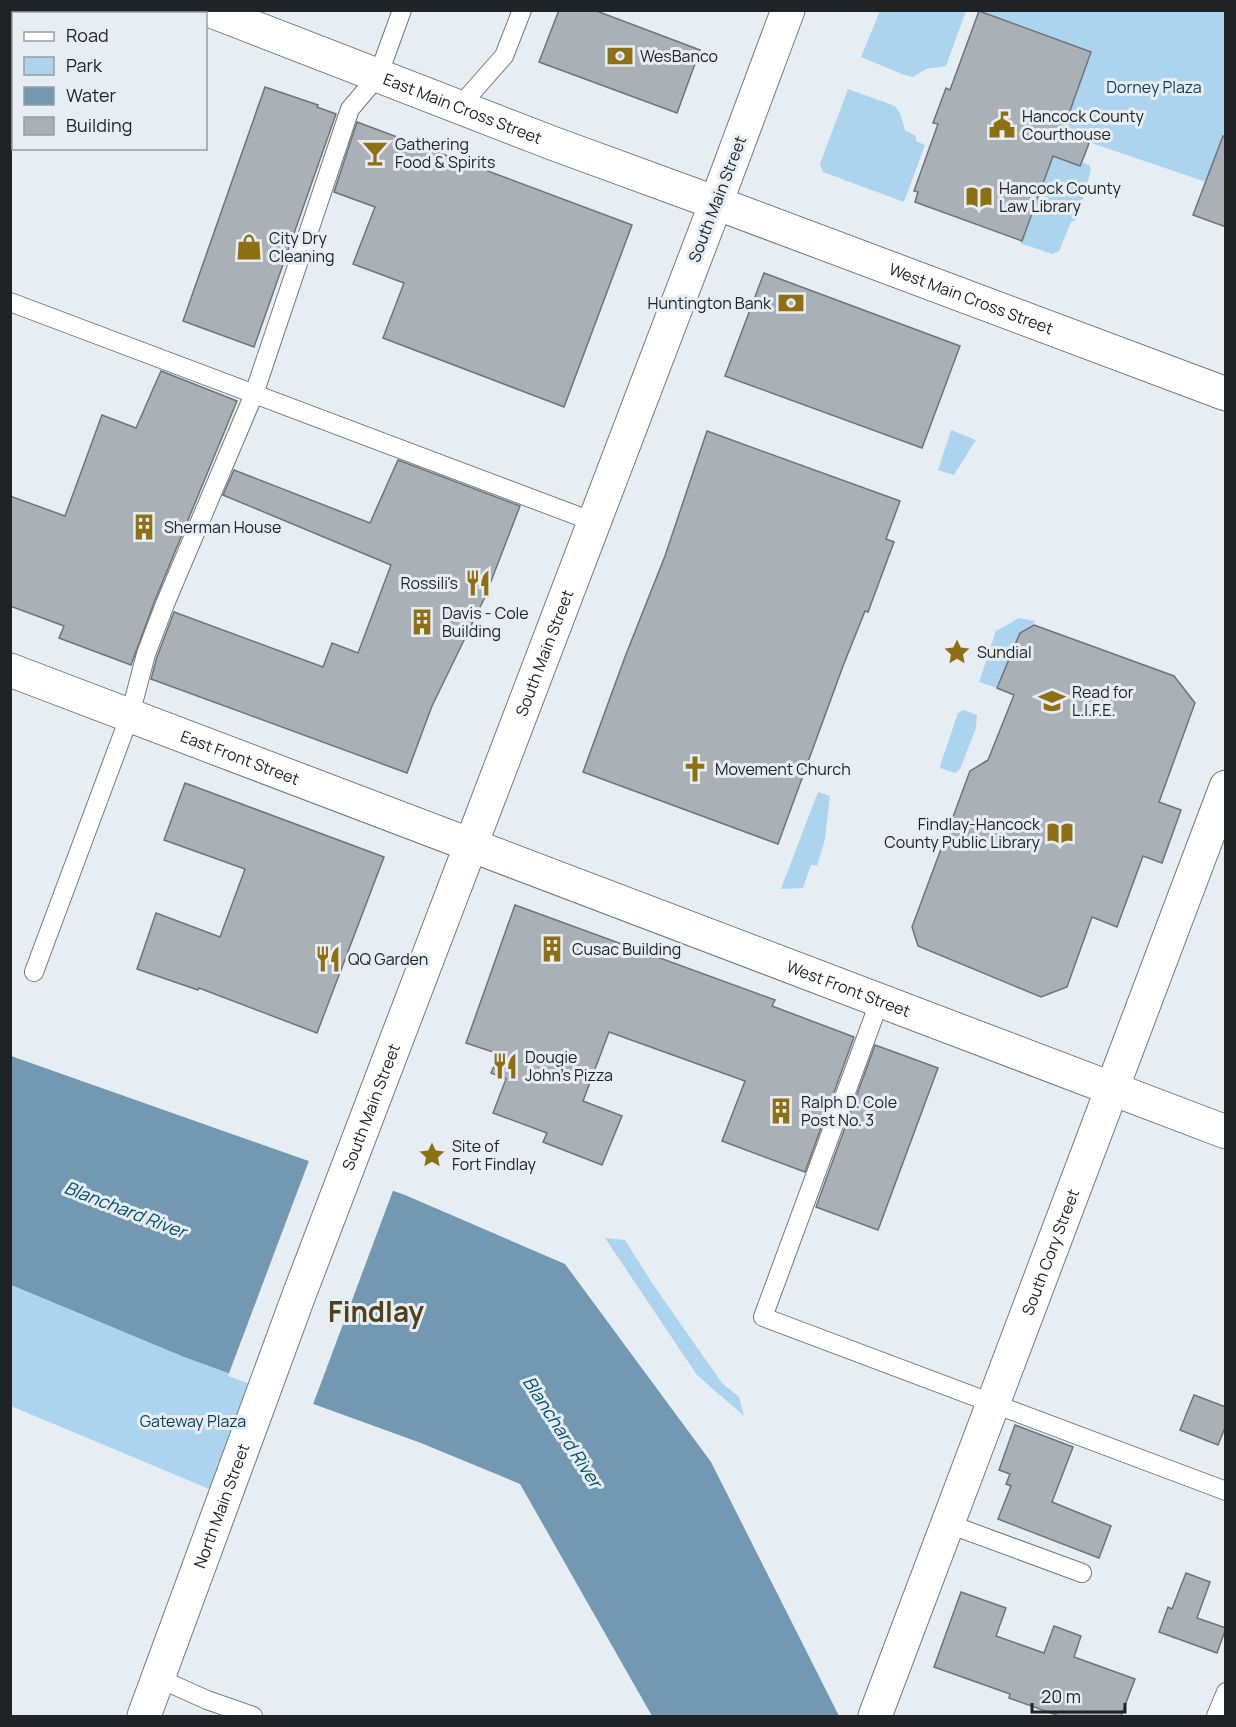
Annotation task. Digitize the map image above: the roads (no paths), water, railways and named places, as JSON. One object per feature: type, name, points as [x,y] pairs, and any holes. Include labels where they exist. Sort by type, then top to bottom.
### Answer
[{"type":"main road","name":"East Main Cross Street","points":[[209,10],[716,203]]},
{"type":"main road","name":"South Main Street","points":[[299,1296],[788,10]]},
{"type":"main road","name":"West Main Cross Street","points":[[716,203],[1226,394]]},
{"type":"main road","name":"East Front Street","points":[[10,670],[471,844]]},
{"type":"main road","name":"South Cory Street","points":[[875,1716],[1226,787]]},
{"type":"main road","name":"West Front Street","points":[[471,844],[575,886],[1226,1132]]},
{"type":"main road","name":"North Main Street","points":[[144,1716],[299,1296]]},
{"type":"lane","points":[[34,972],[130,715],[146,654],[254,393],[350,109],[378,76],[402,10]]},
{"type":"lane","points":[[459,107],[504,56],[522,10]]},
{"type":"lane","points":[[10,302],[594,522]]},
{"type":"lane","points":[[880,1000],[763,1317],[1226,1491]]},
{"type":"lane","points":[[946,1523],[1082,1573]]},
{"type":"lane","points":[[158,1678],[207,1700],[253,1716]]},
{"type":"lane","points":[[1216,1716],[1226,1692]]},
{"type":"water","name":"Blanchard River","points":[[11,1056],[405,1195],[565,1264],[711,1462],[839,1716],[652,1716],[520,1484],[421,1443],[184,1357],[11,1285]]},
{"type":"place","name":"WesBanco","points":[[620,56]]},
{"type":"place","name":"Hancock County Courthouse","points":[[1002,125]]},
{"type":"place","name":"Gathering Food & Spirits","points":[[375,153]]},
{"type":"place","name":"Hancock County Law Library","points":[[979,197]]},
{"type":"place","name":"City Dry Cleaning","points":[[249,247]]},
{"type":"place","name":"Huntington Bank","points":[[791,303]]},
{"type":"place","name":"Sherman House","points":[[144,527]]},
{"type":"place","name":"Rossili's","points":[[478,583]]},
{"type":"place","name":"Davis - Cole Building","points":[[422,622]]},
{"type":"place","name":"Sundial","points":[[957,652]]},
{"type":"place","name":"Read for L.I.F.E.","points":[[1052,701]]},
{"type":"place","name":"Movement Church","points":[[695,769]]},
{"type":"place","name":"Findlay-Hancock County Public Library","points":[[1060,833]]},
{"type":"place","name":"Cusac Building","points":[[552,949]]},
{"type":"place","name":"QQ Garden","points":[[328,959]]},
{"type":"place","name":"Dougie John's Pizza","points":[[505,1066]]},
{"type":"place","name":"Ralph D. Cole Post No. 3","points":[[781,1111]]},
{"type":"place","name":"Site of Fort Findlay","points":[[432,1155]]},
{"type":"district","name":"Findlay","points":[[376,1312]]},
{"type":"park label","name":"Dorney Plaza","points":[[1154,87]]},
{"type":"park label","name":"Gateway Plaza","points":[[193,1421]]}]
